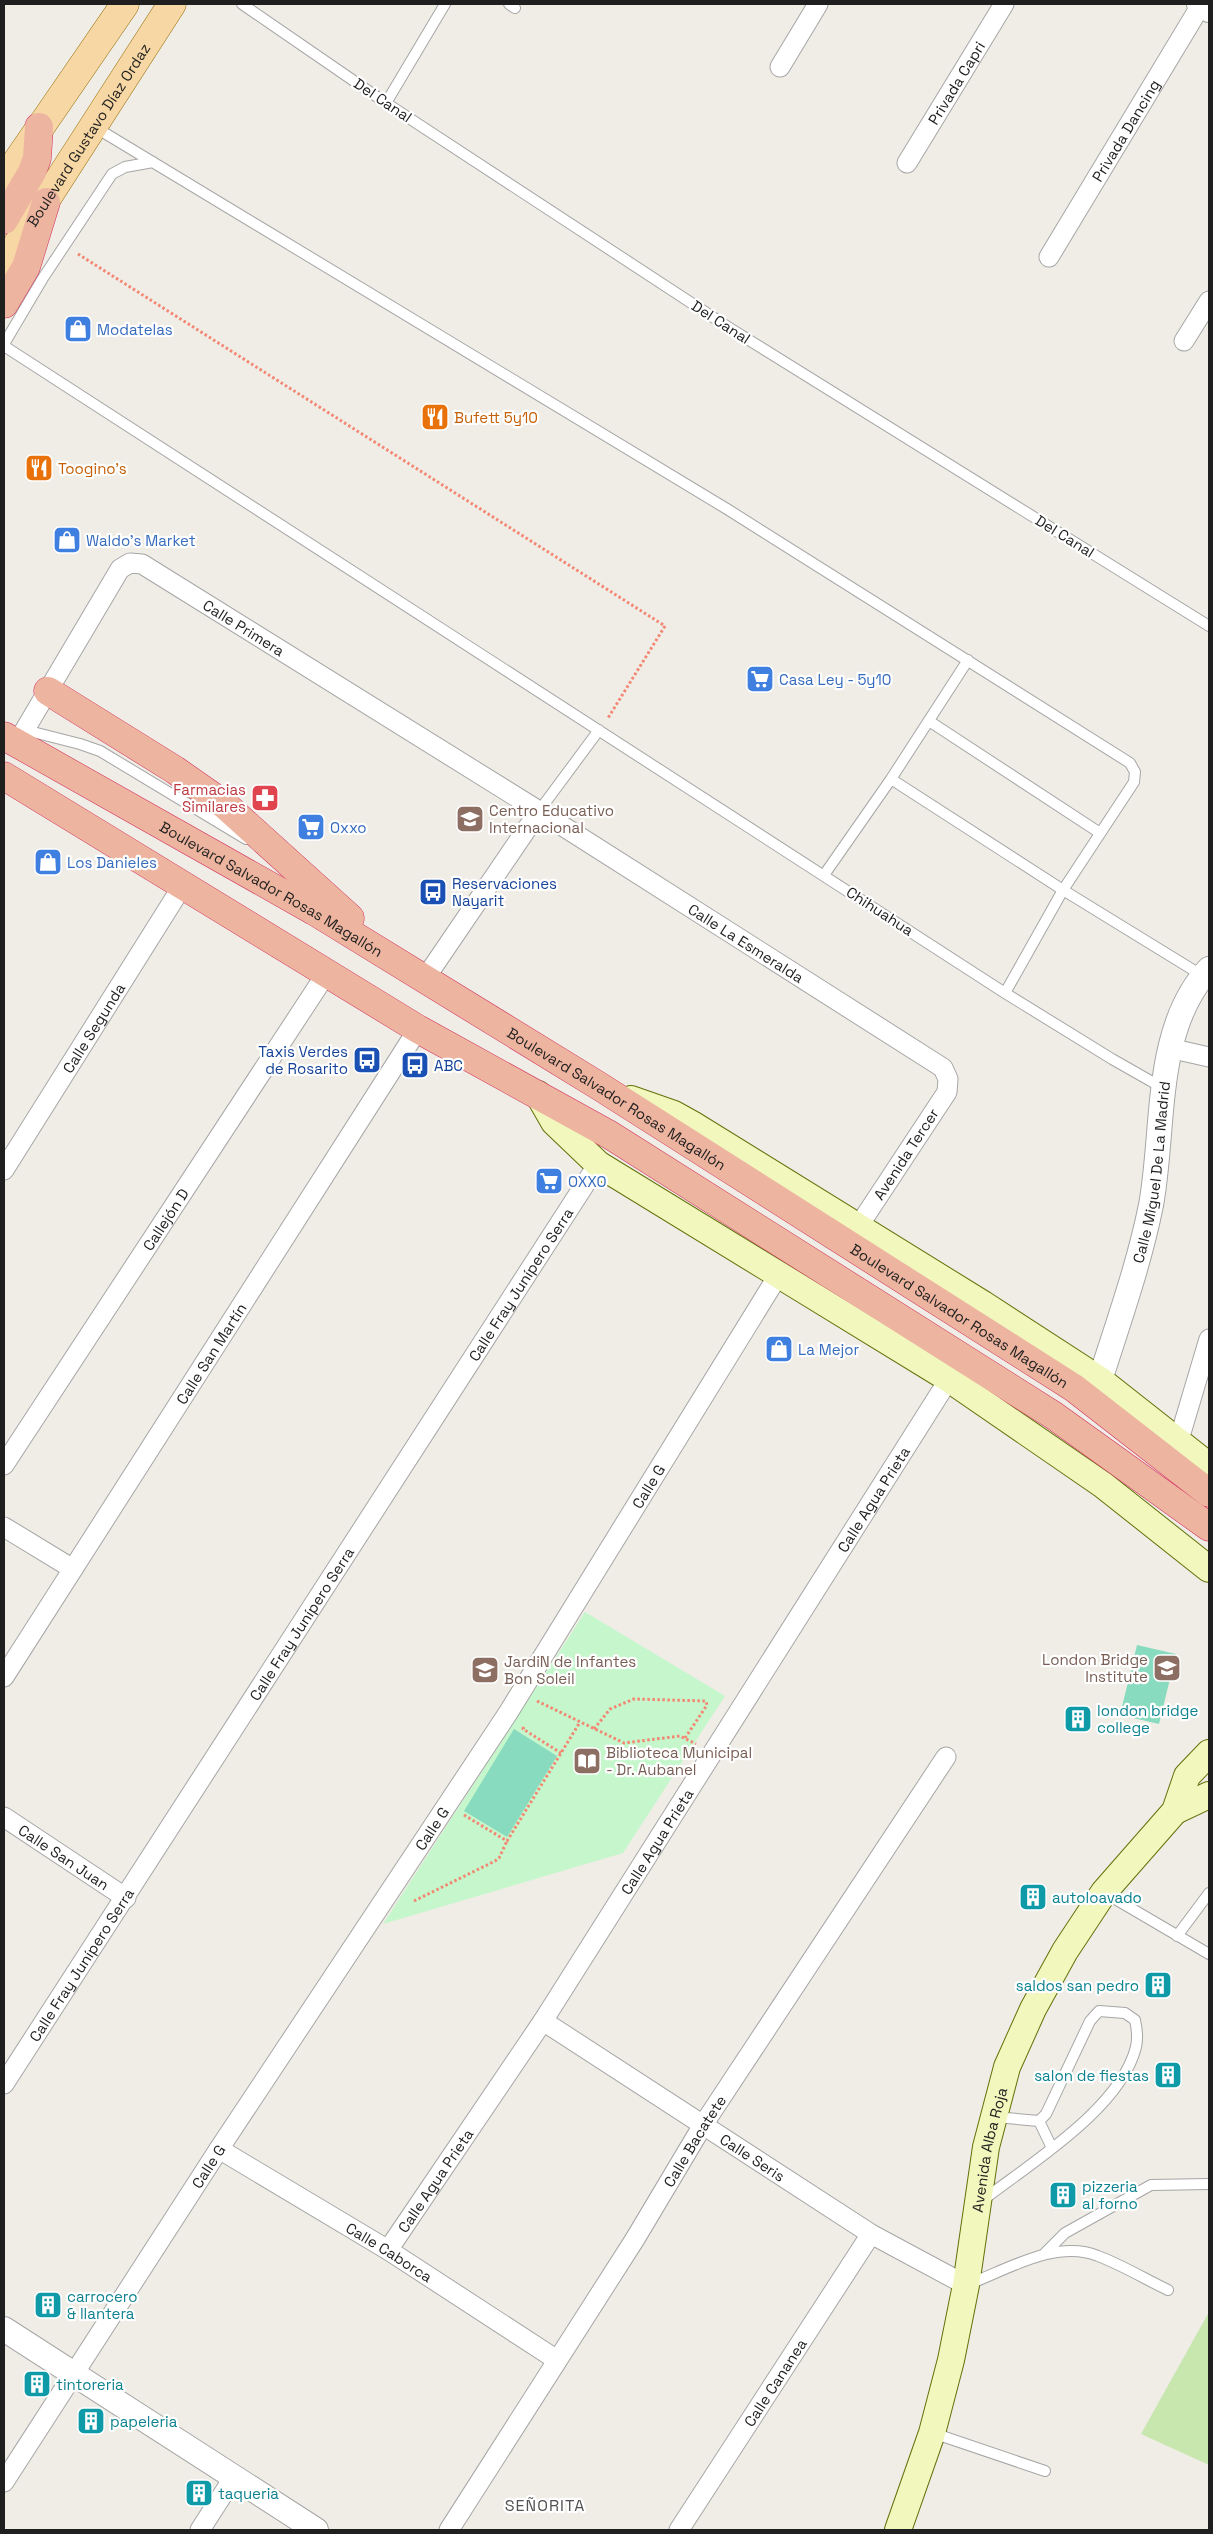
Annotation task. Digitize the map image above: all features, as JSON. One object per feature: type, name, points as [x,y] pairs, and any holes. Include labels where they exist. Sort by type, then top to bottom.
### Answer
[{"type":"highway","points":[[4,220],[32,172],[36,158],[39,127]]},
{"type":"highway","points":[[4,304],[26,267],[46,202]]},
{"type":"highway","points":[[48,692],[176,770],[214,798],[413,973]]},
{"type":"highway","name":"Boulevard Salvador Rosas Magallón","points":[[12,734],[314,911],[599,1086],[1074,1388],[1209,1493]]},
{"type":"highway","points":[[4,776],[418,1029],[538,1094],[635,1150],[1053,1415],[1209,1526]]},
{"type":"main road","points":[[4,180],[125,4]]},
{"type":"main road","name":"Boulevard Gustavo Díaz Ordaz","points":[[4,265],[172,4]]},
{"type":"main road","points":[[599,1086],[674,1114],[692,1124],[983,1304],[1100,1380],[1209,1466]]},
{"type":"main road","points":[[538,1094],[554,1122],[598,1164],[949,1379],[1103,1485],[1209,1569]]},
{"type":"main road","name":"Avenida Alba Roja","points":[[898,2530],[932,2433],[951,2360],[966,2285],[976,2205],[994,2117],[1007,2067],[1033,2009],[1064,1951],[1104,1892],[1175,1811],[1200,1787],[1209,1753]]},
{"type":"street","points":[[780,67],[818,4]]},
{"type":"street","name":"Privada Capri","points":[[907,163],[1004,4]]},
{"type":"street","name":"Privada Dancing","points":[[1049,256],[1203,6]]},
{"type":"street","points":[[1184,341],[1209,301]]},
{"type":"street","name":"Calle Primera","points":[[12,734],[48,692],[120,569],[130,563],[142,564],[539,810]]},
{"type":"street","points":[[413,973],[539,810]]},
{"type":"street","name":"Calle La Esmeralda","points":[[539,810],[943,1068],[948,1079]]},
{"type":"street","name":"Calle Segunda","points":[[4,1170],[183,885]]},
{"type":"street","name":"Calle Miguel De La Madrid","points":[[1100,1380],[1139,1252],[1151,1205],[1160,1143],[1163,1088],[1169,1048],[1184,1009],[1206,973]]},
{"type":"street","name":"Callejón D","points":[[4,1465],[326,974]]},
{"type":"street","name":"Calle San Martín","points":[[4,1677],[418,1029]]},
{"type":"street","points":[[1169,1048],[1209,1057]]},
{"type":"street","name":"Avenida Tercer","points":[[858,1227],[948,1092],[948,1079]]},
{"type":"street","name":"Calle Fray Junípero Serra","points":[[4,2084],[126,1898],[366,1521],[598,1164]]},
{"type":"street","name":"Calle G","points":[[4,2482],[219,2149],[521,1693],[779,1274]]},
{"type":"street","points":[[1178,1443],[1209,1339]]},
{"type":"street","name":"Calle Agua Prieta","points":[[388,2250],[543,2021],[949,1379]]},
{"type":"street","points":[[4,1527],[73,1569]]},
{"type":"street","name":"Calle Bacatete","points":[[449,2530],[634,2239],[703,2125],[946,1757]]},
{"type":"street","name":"Calle San Juan","points":[[4,1817],[126,1898]]},
{"type":"street","name":"Calle Seris","points":[[543,2021],[870,2234],[966,2285]]},
{"type":"street","name":"Calle Caborca","points":[[219,2149],[388,2250],[557,2360]]},
{"type":"street","name":"Calle Cananea","points":[[680,2530],[870,2234]]},
{"type":"street","points":[[4,2330],[316,2530]]},
{"type":"street","points":[[200,2530],[234,2477]]},
{"type":"lane","name":"Del Canal","points":[[242,4],[386,103],[728,327],[1209,626]]},
{"type":"lane","points":[[386,103],[445,4]]},
{"type":"lane","points":[[93,126],[727,509],[1130,763],[1135,772],[1134,782],[1062,890],[1005,993]]},
{"type":"lane","points":[[4,345],[64,246],[112,174],[125,168],[153,162]]},
{"type":"lane","name":"Chihuahua","points":[[4,345],[1005,993],[1163,1088]]},
{"type":"lane","points":[[824,875],[891,779],[968,660]]},
{"type":"lane","points":[[929,721],[1100,833]]},
{"type":"lane","points":[[539,810],[599,730]]},
{"type":"lane","points":[[12,734],[80,744],[100,751],[298,871]]},
{"type":"lane","points":[[891,779],[1062,890],[1206,973]]},
{"type":"lane","points":[[1104,1892],[1209,1954]]},
{"type":"lane","points":[[1177,1936],[1209,1893]]},
{"type":"lane","points":[[976,2205],[1052,2148],[1096,2110],[1115,2087],[1136,2046],[1135,2020],[1125,2013],[1099,2011],[1090,2021],[1046,2114],[1039,2121]]},
{"type":"lane","points":[[994,2117],[1039,2121]]},
{"type":"lane","points":[[1039,2121],[1052,2148]]},
{"type":"lane","points":[[1042,2256],[1064,2233],[1151,2186],[1209,2184]]},
{"type":"lane","points":[[966,2285],[1042,2256],[1064,2251],[1098,2255],[1168,2290]]},
{"type":"lane","points":[[932,2433],[1045,2471]]},
{"type":"path","points":[[64,246],[665,626],[599,730]]},
{"type":"path","points":[[521,1693],[624,1744],[675,1736],[686,1738],[712,1754]]},
{"type":"path","points":[[594,1729],[610,1708],[634,1699],[706,1701],[708,1705],[686,1738]]},
{"type":"path","points":[[536,1709],[540,1702]]},
{"type":"path","points":[[527,1722],[523,1729],[561,1752]]},
{"type":"path","points":[[414,1901],[499,1858],[507,1841],[580,1722]]},
{"type":"path","points":[[461,1813],[507,1841]]},
{"type":"green space","points":[[585,1612],[725,1696],[623,1853],[383,1924]]},
{"type":"green space","points":[[1137,1645],[1176,1654],[1159,1724],[1120,1715]]},
{"type":"green space","points":[[514,1729],[557,1756],[507,1837],[464,1811]]},
{"type":"green space","points":[[1209,2312],[1209,2465],[1141,2434]]},
{"type":"place","name":"Modatelas","points":[[78,329]]},
{"type":"place","name":"Bufett 5y10","points":[[435,417]]},
{"type":"place","name":"Toogino's","points":[[39,468]]},
{"type":"place","name":"Waldo's Market","points":[[67,540]]},
{"type":"place","name":"Casa Ley - 5y10","points":[[760,679]]},
{"type":"place","name":"Farmacias Similares","points":[[265,798]]},
{"type":"place","name":"Centro Educativo Internacional","points":[[470,819]]},
{"type":"place","name":"Oxxo","points":[[311,827]]},
{"type":"place","name":"Los Danieles","points":[[48,862]]},
{"type":"place","name":"Reservaciones Nayarit","points":[[433,892]]},
{"type":"place","name":"Taxis Verdes de Rosarito","points":[[367,1060]]},
{"type":"place","name":"ABC","points":[[415,1065]]},
{"type":"place","name":"OXXO","points":[[549,1181]]},
{"type":"place","name":"La Mejor","points":[[779,1349]]},
{"type":"place","name":"London Bridge Institute","points":[[1167,1668]]},
{"type":"place","name":"JardiN de Infantes Bon Soleil","points":[[485,1670]]},
{"type":"place","name":"london bridge college","points":[[1078,1719]]},
{"type":"place","name":"Biblioteca Municipal - Dr. Aubanel","points":[[587,1761]]},
{"type":"place","name":"autoloavado","points":[[1033,1897]]},
{"type":"place","name":"saldos san pedro","points":[[1158,1985]]},
{"type":"place","name":"salon de fiestas","points":[[1168,2075]]},
{"type":"place","name":"pizzeria al forno","points":[[1063,2195]]},
{"type":"place","name":"carrocero & llantera","points":[[48,2305]]},
{"type":"place","name":"tintoreria","points":[[37,2384]]},
{"type":"place","name":"papeleria","points":[[91,2421]]},
{"type":"place","name":"taqueria","points":[[199,2493]]},
{"type":"district","name":"SEÑORITA","points":[[545,2505]]}]
